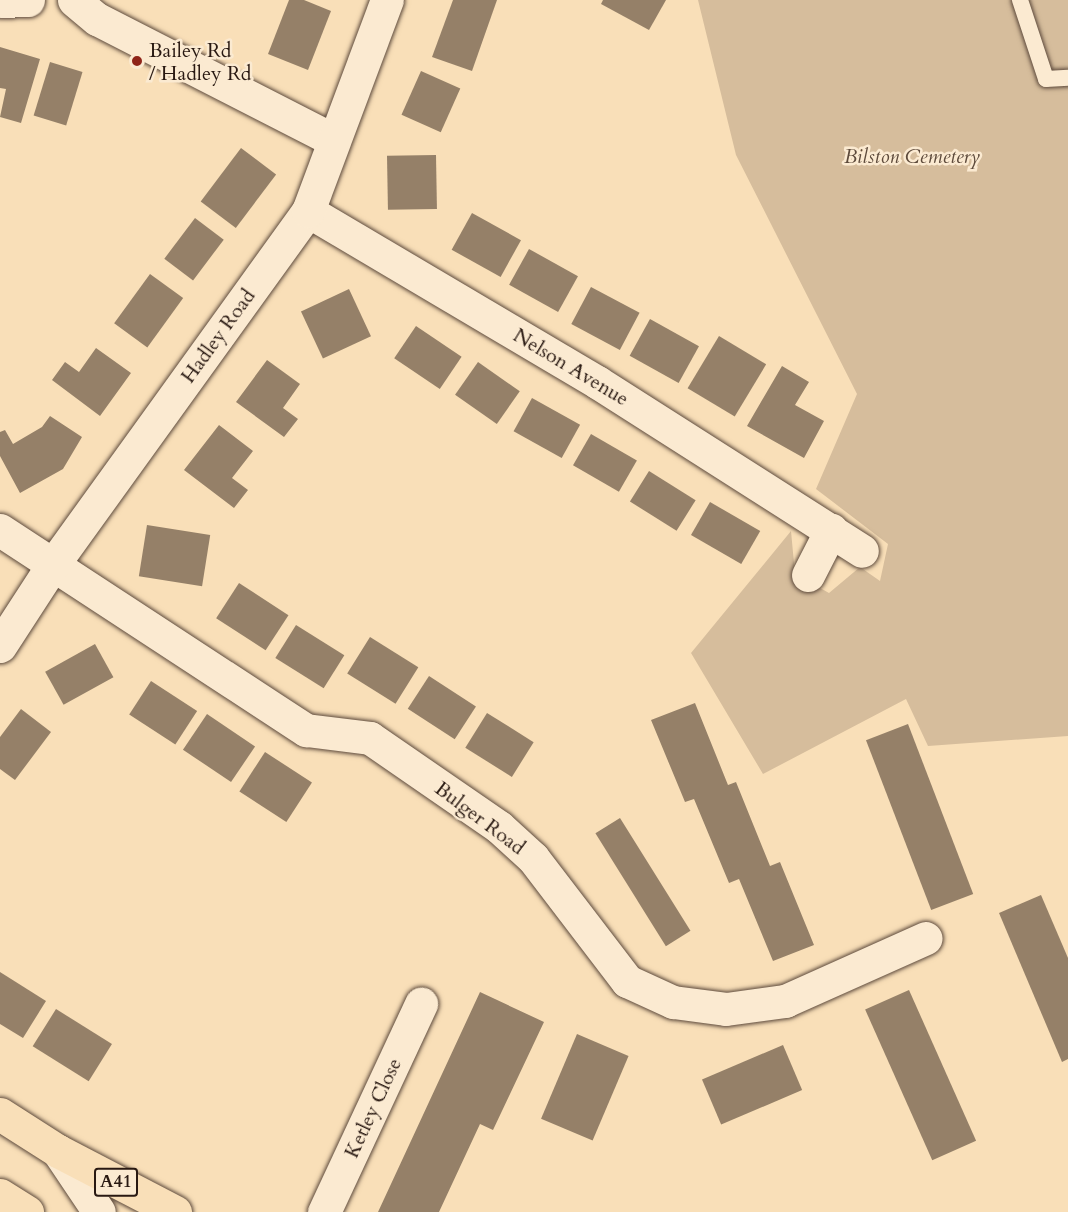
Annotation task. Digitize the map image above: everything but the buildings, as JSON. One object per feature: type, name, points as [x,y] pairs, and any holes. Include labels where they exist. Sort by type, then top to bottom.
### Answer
[{"type":"highway","name":"A41","points":[[0,1114],[58,1151],[175,1212]]},
{"type":"highway","points":[[0,1195],[27,1212]]},
{"type":"street","points":[[0,1],[28,0]]},
{"type":"street","points":[[74,0],[97,19],[333,140]]},
{"type":"street","name":"Hadley Road","points":[[0,646],[52,566],[308,211],[387,0]]},
{"type":"street","name":"Nelson Avenue","points":[[308,211],[597,381],[862,551]]},
{"type":"street","name":"Bulger Road","points":[[0,530],[306,730],[370,738],[499,827],[533,858],[627,981],[673,1002],[726,1009],[785,1001],[926,938]]},
{"type":"street","points":[[808,575],[831,530]]},
{"type":"street","name":"Ketley Close","points":[[324,1212],[421,1004]]},
{"type":"street","points":[[58,1151],[99,1212]]},
{"type":"lane","points":[[1020,0],[1046,79],[1068,78]]},
{"type":"green space","name":"Bilston Cemetery","points":[[698,0],[1068,0],[1068,736],[928,746],[906,699],[763,774],[691,653],[791,531],[795,574],[829,593],[860,567],[880,581],[888,544],[816,489],[857,394],[736,155]]},
{"type":"place","name":"Bailey Rd / Hadley Rd","points":[[137,61]]}]
